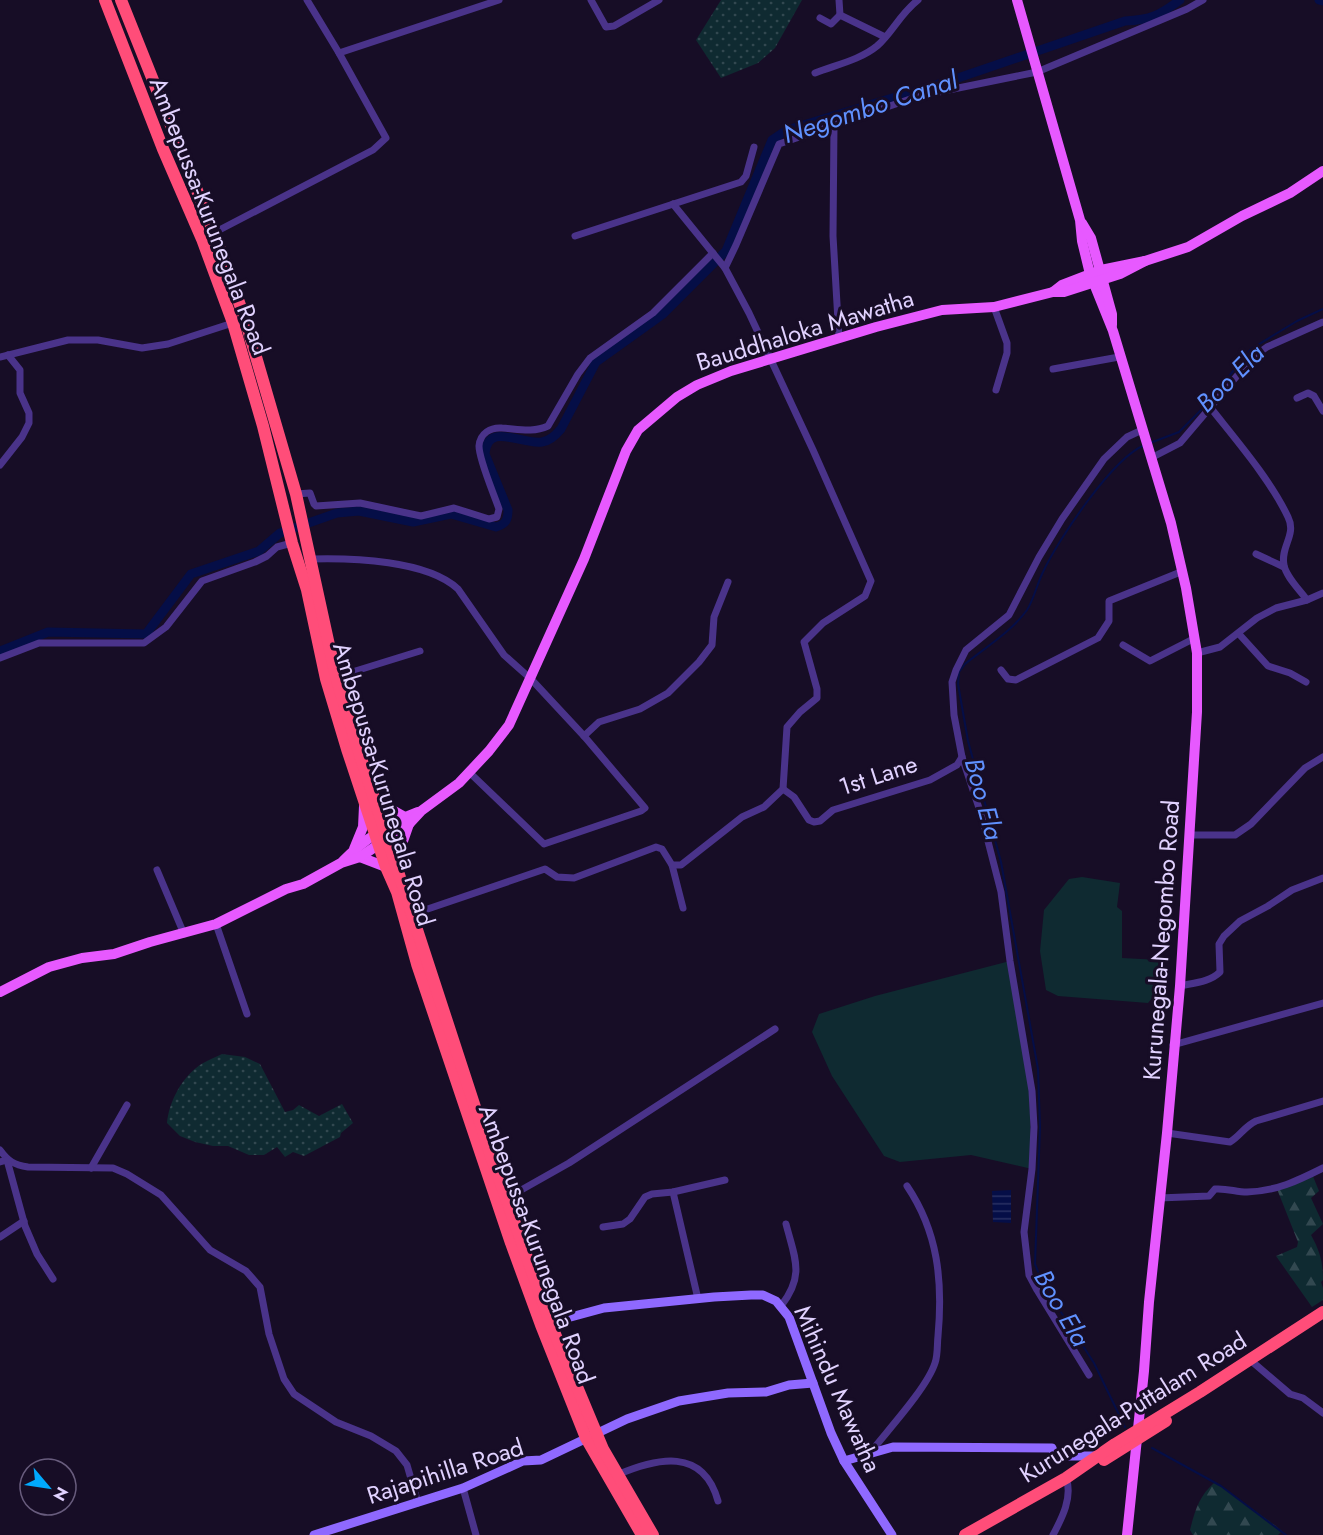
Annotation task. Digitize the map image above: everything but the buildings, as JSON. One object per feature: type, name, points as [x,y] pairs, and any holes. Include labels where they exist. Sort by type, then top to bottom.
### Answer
[{"type":"highway","name":"Ambepussa-Kurunegala Road","points":[[105,0],[163,149],[202,239],[233,322],[263,426],[292,543],[307,590],[326,679],[391,864],[413,914],[546,1324]]},
{"type":"highway","name":"Ambepussa-Kurunegala Road","points":[[121,0],[214,232],[245,319],[296,494],[336,677],[369,798]]},
{"type":"highway","name":"Ambepussa-Kurunegala Road","points":[[391,864],[396,892],[417,964],[468,1119],[591,1436],[642,1535]]},
{"type":"highway","name":"Kurunegala-Puttalam Road","points":[[1252,1361],[1323,1312]]},
{"type":"highway","name":"Kurunegala-Puttalam Road","points":[[980,1535],[1099,1463],[1138,1434],[1323,1318]]},
{"type":"highway","name":"Kurunegala-Puttalam Road","points":[[964,1535],[1068,1482],[1097,1456],[1138,1434]]},
{"type":"highway","name":"Ambepussa-Kurunegala Road","points":[[591,1436],[653,1535]]},
{"type":"main road","points":[[1017,0],[1080,220],[1091,238],[1097,277],[1119,357],[1144,434]]},
{"type":"main road","name":"Bauddhaloka Mawatha","points":[[0,992],[49,967],[82,958],[114,954],[216,924],[286,889],[303,884],[341,863],[421,811],[470,773],[509,725],[584,559],[626,451],[638,430],[677,397],[697,385],[731,371],[839,338],[942,310],[994,307],[1053,292],[1062,285],[1132,269],[1145,261],[1188,247],[1242,216],[1290,193],[1323,171]]},
{"type":"main road","name":"Kurunegala-Negombo Road","points":[[1127,1535],[1180,986],[1197,712],[1197,652],[1183,571],[1144,434]]},
{"type":"main road","points":[[369,798],[407,820],[391,864],[357,853],[369,798]]},
{"type":"street","points":[[202,239],[373,150],[386,138],[307,0]]},
{"type":"street","points":[[339,53],[499,0]]},
{"type":"street","points":[[591,0],[606,27],[614,26],[659,0]]},
{"type":"street","points":[[820,18],[831,24],[840,15],[839,0]]},
{"type":"street","points":[[815,73],[868,52],[885,37],[905,10],[918,0]]},
{"type":"street","points":[[725,268],[779,144],[920,96],[1036,69],[1187,9],[1203,0]]},
{"type":"street","points":[[840,15],[885,37]]},
{"type":"street","points":[[834,125],[833,236],[839,338]]},
{"type":"street","points":[[574,236],[741,182],[746,176],[754,147]]},
{"type":"street","points":[[672,865],[681,866],[742,817],[764,807],[783,789],[787,727],[800,711],[817,698],[817,689],[804,642],[824,623],[865,596],[871,581],[749,313],[725,268],[673,204]]},
{"type":"street","points":[[296,494],[310,493],[316,506],[360,503],[420,516],[453,508],[489,519],[497,517],[498,509],[480,452],[480,440],[484,435],[493,428],[534,430],[548,426],[578,374],[590,358],[653,313],[713,254]]},
{"type":"street","points":[[994,307],[1007,343],[1007,353],[996,390]]},
{"type":"street","points":[[4,356],[68,340],[98,340],[142,348],[168,344],[245,319]]},
{"type":"street","points":[[1151,458],[1180,443],[1253,357],[1267,347],[1323,322]]},
{"type":"street","points":[[0,465],[22,437],[29,423],[29,413],[20,393],[20,370],[4,356]]},
{"type":"street","points":[[1053,369],[1119,357]]},
{"type":"street","points":[[1297,398],[1308,393],[1314,396],[1323,411]]},
{"type":"street","points":[[1210,407],[1253,462],[1289,518],[1293,531],[1284,551],[1284,567]]},
{"type":"street","points":[[1089,1375],[1029,1275],[1024,1232],[1032,1169],[1034,1127],[1032,1091],[1001,892],[981,814],[962,757],[954,716],[952,682],[966,650],[1009,615],[1062,519],[1104,459],[1127,437],[1144,434]]},
{"type":"street","points":[[0,658],[39,643],[144,643],[166,627],[202,581],[255,562],[267,556],[277,547],[292,543]]},
{"type":"street","points":[[1256,554],[1284,567],[1307,600]]},
{"type":"street","points":[[312,559],[345,558],[390,563],[438,575],[449,581],[458,589],[504,656],[531,679],[584,736],[645,808],[641,812],[544,844],[470,773]]},
{"type":"street","points":[[1000,670],[1008,679],[1016,680],[1098,638],[1109,621],[1109,601],[1183,571]]},
{"type":"street","points":[[584,736],[599,722],[640,709],[668,693],[699,662],[712,645],[714,617],[728,582]]},
{"type":"street","points":[[1197,652],[1220,647],[1257,618],[1276,608],[1307,600],[1323,593]]},
{"type":"street","points":[[1239,633],[1268,666],[1290,673],[1306,682]]},
{"type":"street","points":[[1123,645],[1150,661],[1195,638]]},
{"type":"street","points":[[336,677],[420,651]]},
{"type":"street","name":"1st Lane","points":[[783,789],[794,797],[809,820],[820,821],[833,810],[930,780],[957,765],[962,757]]},
{"type":"street","points":[[1191,835],[1235,835],[1251,824],[1305,768],[1323,757]]},
{"type":"street","points":[[413,914],[544,869],[556,877],[574,878],[656,847],[662,849],[672,865],[683,908]]},
{"type":"street","points":[[157,870],[184,934]]},
{"type":"street","points":[[1180,986],[1202,981],[1220,972],[1219,944],[1240,921],[1292,890],[1323,878]]},
{"type":"street","points":[[216,924],[247,1014]]},
{"type":"street","points":[[1173,1045],[1323,1003]]},
{"type":"street","points":[[507,1198],[569,1163],[774,1029]]},
{"type":"street","points":[[1167,1133],[1230,1142],[1256,1120],[1323,1101]]},
{"type":"street","points":[[91,1168],[127,1106]]},
{"type":"street","points":[[0,1150],[24,1221],[38,1254],[53,1279]]},
{"type":"street","points":[[3,1161],[28,1167],[113,1168],[161,1195],[210,1250],[246,1271],[260,1287],[269,1334],[284,1379],[294,1394],[336,1422],[371,1436],[396,1451],[407,1465],[418,1503]]},
{"type":"street","points":[[1159,1198],[1209,1196],[1215,1189],[1226,1188],[1236,1192],[1277,1189],[1323,1168]]},
{"type":"street","points":[[603,1227],[624,1224],[645,1197],[725,1180]]},
{"type":"street","points":[[870,1453],[922,1387],[935,1363],[941,1302],[936,1250],[916,1200],[907,1186]]},
{"type":"street","points":[[673,1192],[698,1299]]},
{"type":"street","points":[[0,1237],[24,1221]]},
{"type":"street","points":[[781,1306],[792,1292],[796,1269],[786,1224]]},
{"type":"street","name":"Mihindu Mawatha","points":[[546,1324],[604,1308],[698,1299],[763,1295],[781,1306],[795,1332],[844,1461],[891,1535]]},
{"type":"street","points":[[1252,1361],[1290,1394],[1302,1398],[1323,1413]]},
{"type":"street","name":"Rajapihilla Road","points":[[314,1535],[334,1532],[463,1488],[523,1461],[541,1460],[636,1415],[679,1401],[728,1393],[766,1392],[789,1385],[813,1383]]},
{"type":"street","points":[[844,1461],[893,1447],[1052,1449],[1055,1456],[1097,1456]]},
{"type":"street","points":[[616,1475],[643,1464],[672,1461],[694,1466],[706,1474],[714,1486],[718,1501]]},
{"type":"street","points":[[1053,1535],[1066,1505],[1068,1482]]},
{"type":"street","points":[[463,1488],[476,1535]]},
{"type":"green space","points":[[721,0],[802,0],[775,48],[758,63],[721,78],[696,40]]},
{"type":"green space","points":[[1082,877],[1120,883],[1117,907],[1122,911],[1122,958],[1160,960],[1157,992],[1148,1003],[1058,996],[1046,990],[1040,951],[1044,910],[1069,879]]},
{"type":"green space","points":[[1010,961],[1028,1057],[1032,1169],[971,1155],[900,1162],[884,1156],[832,1076],[812,1032],[819,1014],[875,996]]},
{"type":"green space","points":[[222,1054],[245,1057],[260,1064],[285,1112],[299,1105],[319,1116],[342,1104],[353,1123],[341,1133],[340,1137],[304,1156],[293,1152],[285,1157],[277,1147],[264,1155],[249,1155],[228,1146],[213,1146],[180,1136],[167,1123],[176,1093],[196,1068]]},
{"type":"green space","points":[[1312,1174],[1319,1191],[1311,1198],[1323,1224],[1311,1235],[1322,1263],[1323,1300],[1312,1307],[1276,1256],[1297,1247],[1298,1242],[1277,1189]]},
{"type":"green space","points":[[1215,1482],[1282,1531],[1278,1535],[1193,1535],[1190,1530],[1196,1510],[1201,1498]]},
{"type":"shaded area","points":[[1011,1190],[1011,1223],[993,1222],[992,1191]]},
{"type":"waterway","name":"Negombo Canal","points":[[0,651],[48,632],[146,634],[191,574],[259,551],[280,533],[337,513],[359,511],[413,522],[451,514],[496,527],[504,523],[508,510],[485,454],[487,444],[498,436],[542,442],[550,439],[561,429],[596,362],[663,314],[726,251],[772,140],[787,130],[955,79],[1125,21],[1155,16],[1180,0]]},
{"type":"waterway","name":"Negombo Canal","points":[[1319,0],[1323,1]]},
{"type":"waterway","name":"Boo Ela","points":[[1150,443],[1179,432],[1204,407],[1251,349],[1297,321],[1323,309]]},
{"type":"waterway","name":"Boo Ela","points":[[1125,1427],[1094,1363],[1044,1286],[1035,1264],[1040,1127],[1038,1069],[1001,862],[968,741],[958,684],[959,672],[965,664],[1006,632],[1027,610],[1050,558],[1088,501],[1118,465],[1145,445]]},
{"type":"waterway","name":"Boo Ela","points":[[1152,1448],[1221,1486],[1286,1535]]}]
